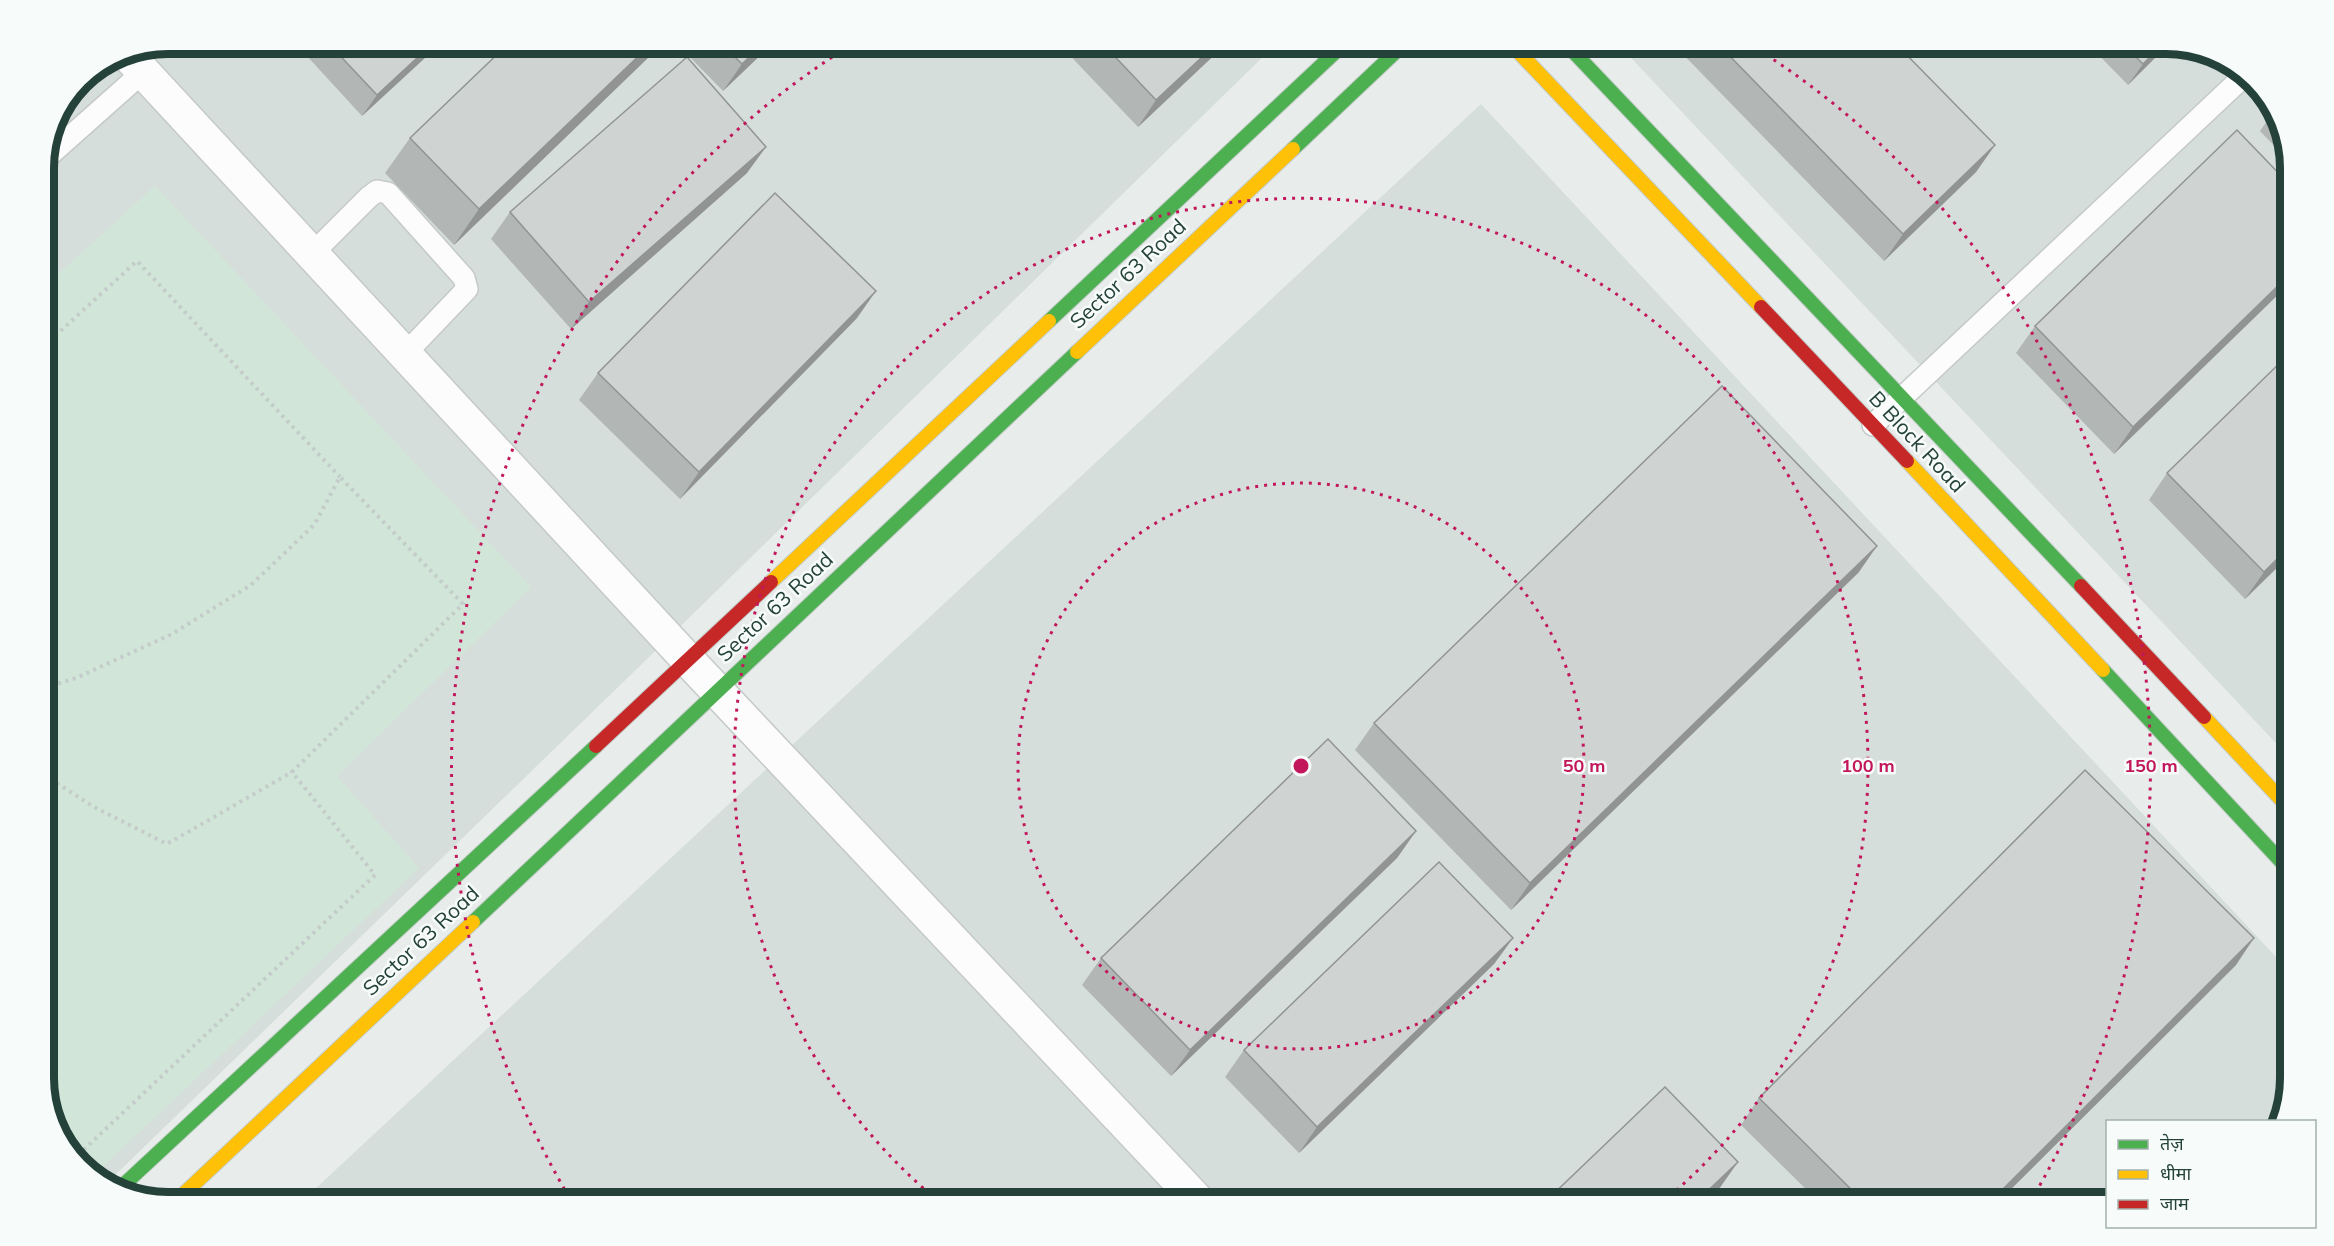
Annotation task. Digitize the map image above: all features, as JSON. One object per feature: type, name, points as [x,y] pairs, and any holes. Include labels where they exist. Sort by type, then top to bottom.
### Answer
[{"type":"street","name":"Sector 63 Road","points":[[125,1183],[688,660],[1333,54]]},
{"type":"street","name":"Sector 63 Road","points":[[187,1192],[1393,54]]},
{"type":"street","name":"B Block Road","points":[[1521,54],[1873,425],[2280,860]]},
{"type":"street","name":"B Block Road","points":[[1576,54],[1903,397],[2280,798]]},
{"type":"street","points":[[134,62],[688,660],[1189,1192]]},
{"type":"lane","points":[[56,147],[134,62]]},
{"type":"lane","points":[[1873,425],[2239,81]]},
{"type":"lane","points":[[312,254],[369,197],[377,192],[388,193],[464,278],[467,289],[405,354]]},
{"type":"path","points":[[54,337],[137,261],[463,604],[292,772],[167,844],[94,807],[54,781]]},
{"type":"path","points":[[54,685],[76,678],[172,634],[251,585],[314,525],[340,477]]},
{"type":"path","points":[[81,1152],[375,875],[292,772]]},
{"type":"shaded area","points":[[168,54],[1266,54],[113,1177],[82,1153],[66,1129],[60,1115],[54,1086],[54,160],[63,124],[69,111],[87,87],[105,73],[124,63],[146,56]]},
{"type":"shaded area","points":[[1627,54],[2166,54],[2196,58],[2217,66],[2241,82],[2252,93],[2268,117],[2274,131],[2280,160],[2280,747]]},
{"type":"shaded area","points":[[1481,104],[2280,961],[2280,1078],[2279,1093],[2272,1120],[2106,1120],[2106,1192],[312,1192]]},
{"type":"green space","points":[[155,186],[531,587],[337,776],[419,868],[100,1169],[82,1153],[66,1129],[60,1115],[54,1086],[54,278]]},
{"type":"building","points":[[338,54],[421,54],[377,95]]},
{"type":"building","points":[[498,54],[641,54],[479,209],[410,138]]},
{"type":"building","points":[[732,54],[752,54],[742,64]]},
{"type":"building","points":[[1112,54],[1205,54],[1156,100]]},
{"type":"building","points":[[1728,54],[1906,54],[1995,145],[1903,234]]},
{"type":"building","points":[[2133,54],[2153,54],[2143,64]]},
{"type":"building","points":[[687,57],[766,147],[589,302],[510,212]]},
{"type":"building","points":[[2237,130],[2280,175],[2280,284],[2133,427],[2035,326]]},
{"type":"building","points":[[775,193],[876,291],[699,472],[598,373]]},
{"type":"building","points":[[2280,363],[2280,556],[2264,572],[2167,473]]},
{"type":"building","points":[[1722,386],[1877,546],[1530,883],[1374,723]]},
{"type":"building","points":[[1328,739],[1416,831],[1190,1050],[1101,958]]},
{"type":"building","points":[[2085,770],[2254,938],[2000,1192],[1854,1192],[1759,1098]]},
{"type":"building","points":[[1439,862],[1513,938],[1317,1127],[1244,1050]]},
{"type":"building","points":[[1665,1087],[1738,1162],[1706,1192],[1555,1192]]},
{"type":"traffic: fast","points":[[1049,321],[1333,54]]},
{"type":"traffic: fast","points":[[1293,149],[1393,54]]},
{"type":"traffic: fast","points":[[1576,54],[2081,586]]},
{"type":"traffic: fast","points":[[473,922],[1077,352]]},
{"type":"traffic: fast","points":[[2103,670],[2280,860]]},
{"type":"traffic: fast","points":[[125,1183],[596,746]]},
{"type":"traffic: slow","points":[[1521,54],[1761,307]]},
{"type":"traffic: slow","points":[[1077,352],[1293,149]]},
{"type":"traffic: slow","points":[[771,582],[1049,321]]},
{"type":"traffic: slow","points":[[1907,461],[2103,670]]},
{"type":"traffic: slow","points":[[2204,717],[2280,798]]},
{"type":"traffic: slow","points":[[186,1192],[473,922]]},
{"type":"traffic: jam","points":[[1761,307],[1907,461]]},
{"type":"traffic: jam","points":[[596,746],[771,582]]},
{"type":"traffic: jam","points":[[2081,586],[2204,717]]}]
